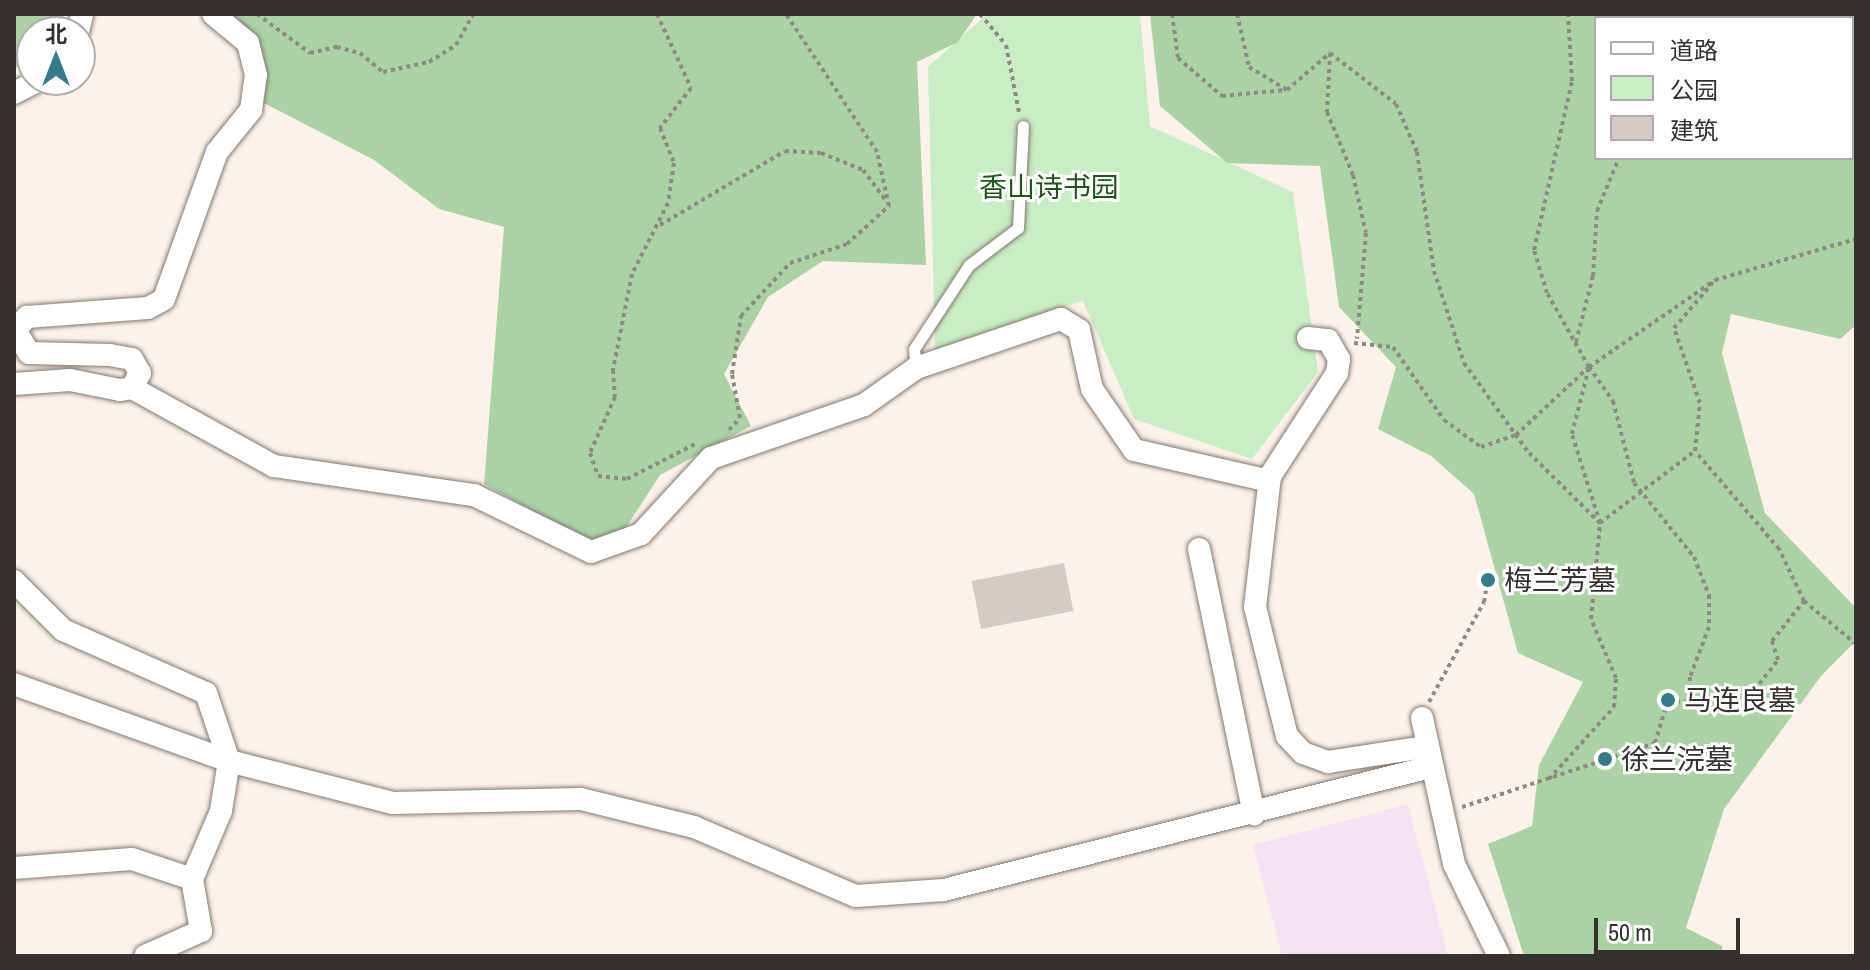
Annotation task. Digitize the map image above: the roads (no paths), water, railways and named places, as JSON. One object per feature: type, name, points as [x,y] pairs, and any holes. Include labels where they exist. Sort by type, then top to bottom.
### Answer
[{"type":"street","points":[[132,388],[140,373],[132,359],[29,353],[15,330],[27,317],[148,308],[164,299],[217,152],[251,110],[256,75],[248,43],[213,14]]},
{"type":"street","points":[[14,384],[70,380],[132,388],[274,466],[474,495],[591,552],[641,534],[711,458],[864,405],[916,368],[1061,319],[1079,330],[1092,389],[1134,450],[1269,481]]},
{"type":"street","points":[[1308,338],[1328,340],[1339,359],[1269,481],[1255,607],[1287,736],[1328,762],[1426,757]]},
{"type":"street","points":[[1199,549],[1254,814]]},
{"type":"street","points":[[14,581],[63,630],[206,693],[229,761],[218,823],[192,879],[201,931],[145,956]]},
{"type":"street","points":[[14,684],[229,761],[393,803],[581,799],[694,827],[856,896],[944,890],[1254,814],[1426,757]]},
{"type":"street","points":[[1422,718],[1426,757],[1454,864],[1499,956]]},
{"type":"street","points":[[14,868],[132,859],[192,879]]},
{"type":"lane","points":[[916,368],[914,349],[969,265],[1018,228],[1023,126]]},
{"type":"place","name":"梅兰芳墓","points":[[1488,580]]},
{"type":"place","name":"马连良墓","points":[[1668,700]]},
{"type":"place","name":"徐兰浣墓","points":[[1605,759]]},
{"type":"park label","name":"香山诗书园","points":[[1049,187]]}]
